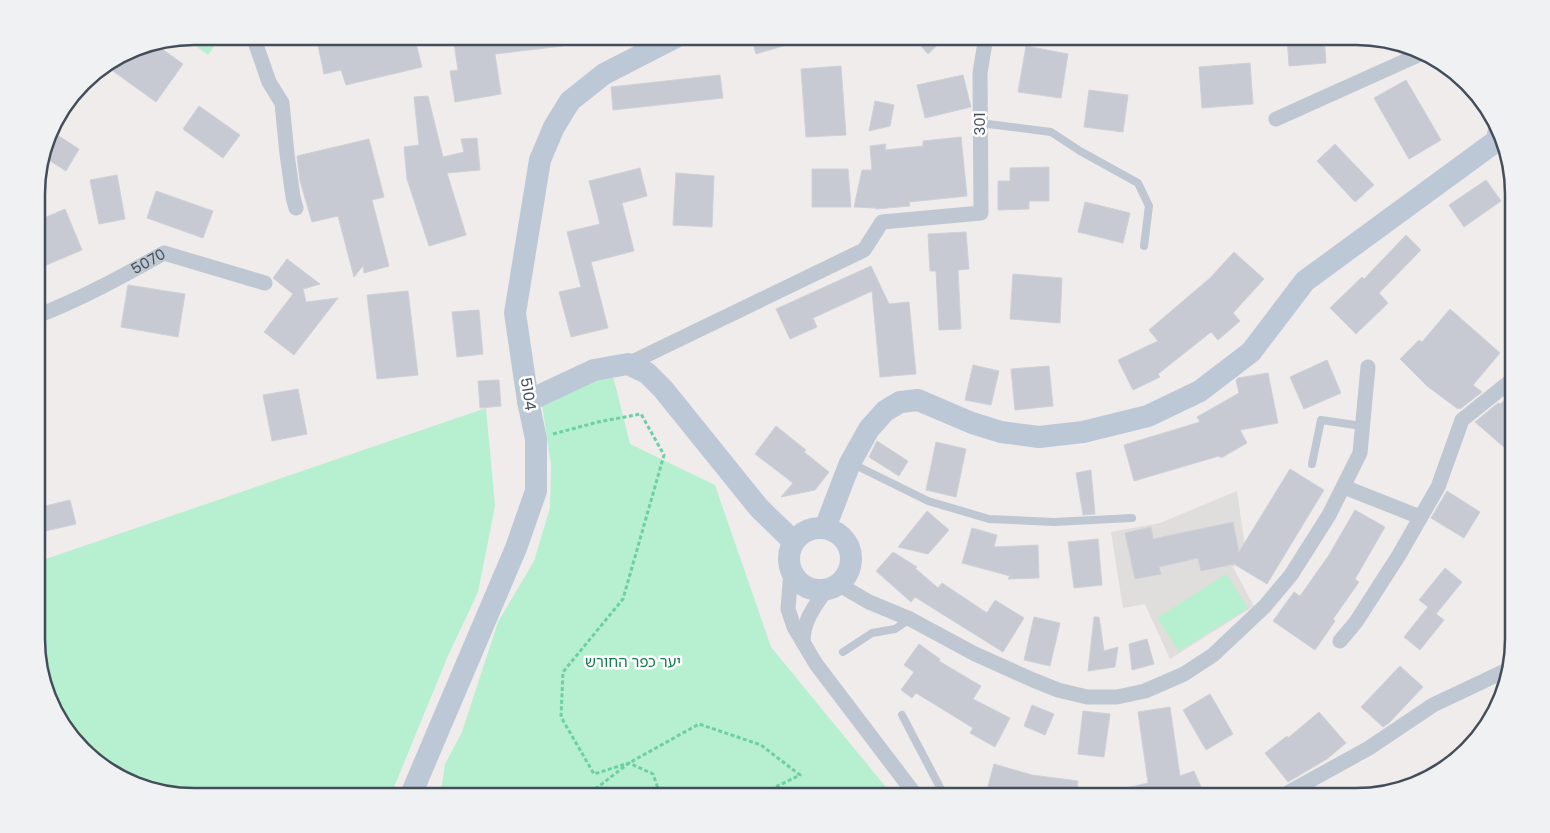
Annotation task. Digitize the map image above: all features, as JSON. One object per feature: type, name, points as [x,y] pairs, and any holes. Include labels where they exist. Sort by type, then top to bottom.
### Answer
[{"type":"street","points":[[256,45],[270,82],[282,102],[287,154],[296,208]]},
{"type":"street","name":"5104","points":[[414,788],[516,548],[536,491],[536,439],[528,401],[515,313],[540,160],[554,127],[570,101],[604,74],[660,45]]},
{"type":"street","name":"301","points":[[628,364],[864,250],[882,222],[981,213],[980,73],[985,45]]},
{"type":"street","points":[[1276,119],[1414,57]]},
{"type":"street","points":[[825,528],[850,463],[869,429],[885,410],[900,402],[918,400],[972,423],[1001,432],[1039,436],[1083,432],[1148,416],[1200,391],[1251,352],[1304,280],[1495,140]]},
{"type":"street","name":"5070","points":[[45,313],[126,275],[164,253],[265,283]]},
{"type":"street","points":[[528,401],[594,370],[628,364],[647,373],[663,389],[759,508],[793,541]]},
{"type":"street","points":[[791,571],[801,584],[817,590],[832,587],[869,602],[910,619],[975,654],[1058,690],[1087,697],[1117,697],[1146,691],[1184,674],[1212,655],[1265,606],[1291,575],[1329,515],[1360,453],[1368,367]]},
{"type":"street","points":[[1340,641],[1356,622],[1438,487],[1462,420],[1505,385]]},
{"type":"street","points":[[1344,487],[1420,517]]},
{"type":"street","points":[[803,642],[803,631],[809,614],[849,570],[850,552],[847,543],[842,536],[825,528],[816,527],[807,530],[799,534],[793,541],[788,556],[791,571],[788,609],[794,627],[816,664],[911,788]]},
{"type":"street","points":[[1296,788],[1369,748],[1433,704],[1501,672]]},
{"type":"lane","points":[[980,123],[1051,132],[1080,151],[1138,183],[1149,206],[1144,246]]},
{"type":"lane","points":[[1312,464],[1321,420],[1362,426]]},
{"type":"lane","points":[[850,463],[928,501],[989,519],[1054,522],[1132,518]]},
{"type":"lane","points":[[843,652],[872,632],[895,629],[910,619]]},
{"type":"lane","points":[[902,714],[941,788]]},
{"type":"path","points":[[536,439],[598,422],[641,414],[664,455],[623,599],[563,672],[561,717],[594,774],[630,763],[654,774],[658,788]]},
{"type":"path","points":[[597,788],[630,763],[699,724],[761,745],[800,775],[773,788]]},
{"type":"shaded area","points":[[1237,491],[1246,554],[1233,567],[1254,606],[1170,659],[1145,604],[1123,608],[1111,532],[1160,523]]},
{"type":"green space","points":[[194,45],[215,45],[208,55]]},
{"type":"green space","name":"יער כפר החורש","points":[[612,372],[630,444],[715,485],[771,647],[887,788],[441,788],[445,764],[462,732],[498,622],[534,561],[550,508],[551,465],[542,404]]},
{"type":"green space","points":[[486,408],[495,506],[478,592],[447,658],[394,788],[174,787],[137,777],[119,768],[103,757],[76,730],[56,696],[46,659],[45,559]]},
{"type":"green space","points":[[1226,574],[1248,608],[1179,651],[1157,618]]},
{"type":"building","points":[[318,45],[416,45],[422,67],[346,85],[341,70],[324,74]]},
{"type":"building","points":[[454,45],[563,45],[495,54],[501,94],[455,102],[450,71],[458,70]]},
{"type":"building","points":[[754,45],[786,45],[756,54]]},
{"type":"building","points":[[920,45],[938,45],[928,54]]},
{"type":"building","points":[[1288,45],[1325,45],[1326,63],[1289,66]]},
{"type":"building","points":[[1026,46],[1068,54],[1061,98],[1018,92]]},
{"type":"building","points":[[162,49],[183,64],[156,102],[111,70],[137,56]]},
{"type":"building","points":[[1250,63],[1253,104],[1202,108],[1199,67]]},
{"type":"building","points":[[841,66],[846,135],[806,137],[801,69]]},
{"type":"building","points":[[720,75],[723,98],[613,110],[611,87]]},
{"type":"building","points":[[963,75],[971,107],[925,118],[917,85]]},
{"type":"building","points":[[1406,80],[1441,140],[1409,159],[1374,98]]},
{"type":"building","points":[[1089,90],[1128,95],[1123,132],[1084,127]]},
{"type":"building","points":[[428,96],[443,157],[464,152],[461,139],[477,138],[480,170],[447,173],[466,235],[429,246],[407,179],[404,147],[419,145],[414,97]]},
{"type":"building","points":[[875,101],[894,105],[890,126],[869,131]]},
{"type":"building","points":[[199,106],[240,135],[223,158],[183,129]]},
{"type":"building","points":[[57,135],[79,149],[66,171],[49,160]]},
{"type":"building","points":[[961,137],[967,196],[909,202],[910,206],[876,209],[854,207],[862,170],[872,170],[870,146],[886,144],[885,150],[923,146],[923,141]]},
{"type":"building","points":[[369,139],[384,197],[372,200],[389,266],[364,273],[363,266],[354,277],[338,216],[312,222],[300,181],[297,156]]},
{"type":"building","points":[[1335,144],[1374,185],[1355,202],[1317,161]]},
{"type":"building","points":[[1049,167],[1049,201],[1029,201],[1029,209],[998,210],[998,181],[1010,181],[1010,168]]},
{"type":"building","points":[[640,168],[647,196],[622,203],[634,251],[591,262],[608,328],[571,337],[559,292],[581,287],[567,232],[600,224],[589,181]]},
{"type":"building","points":[[812,169],[848,169],[851,207],[812,207]]},
{"type":"building","points":[[676,173],[714,176],[712,227],[673,225]]},
{"type":"building","points":[[117,175],[125,219],[99,224],[90,180]]},
{"type":"building","points":[[1486,180],[1501,201],[1464,227],[1449,205]]},
{"type":"building","points":[[156,191],[213,211],[203,238],[147,218]]},
{"type":"building","points":[[1085,202],[1130,213],[1123,243],[1078,232]]},
{"type":"building","points":[[65,209],[82,250],[45,266],[45,218]]},
{"type":"building","points":[[966,232],[969,269],[958,270],[961,329],[939,330],[936,271],[930,271],[928,234]]},
{"type":"building","points":[[1406,235],[1421,250],[1379,293],[1388,303],[1356,334],[1330,308],[1362,277],[1364,279]]},
{"type":"building","points":[[1234,252],[1264,279],[1233,313],[1240,321],[1218,340],[1211,332],[1158,374],[1160,377],[1133,390],[1118,360],[1158,341],[1149,330],[1210,278]]},
{"type":"building","points":[[287,259],[320,284],[303,289],[306,302],[338,298],[294,355],[264,332],[293,294],[273,278]]},
{"type":"building","points":[[871,266],[889,304],[909,302],[916,374],[880,377],[872,291],[813,318],[817,327],[790,339],[776,309]]},
{"type":"building","points":[[1013,274],[1062,278],[1060,323],[1010,319]]},
{"type":"building","points":[[128,285],[185,294],[178,337],[121,327]]},
{"type":"building","points":[[408,291],[418,375],[377,379],[367,295]]},
{"type":"building","points":[[1450,309],[1500,353],[1473,385],[1482,392],[1460,409],[1427,386],[1400,359],[1419,340],[1422,342]]},
{"type":"building","points":[[479,310],[483,354],[457,357],[452,312]]},
{"type":"building","points":[[1327,360],[1341,393],[1304,409],[1290,377]]},
{"type":"building","points":[[973,365],[999,371],[991,405],[965,400]]},
{"type":"building","points":[[1049,366],[1053,406],[1015,410],[1011,369]]},
{"type":"building","points":[[1268,373],[1278,423],[1240,430],[1247,443],[1221,458],[1219,456],[1134,481],[1124,445],[1200,422],[1197,417],[1239,393],[1236,380],[1238,378]]},
{"type":"building","points":[[499,380],[501,406],[480,408],[478,381]]},
{"type":"building","points":[[298,389],[307,434],[272,441],[263,395]]},
{"type":"building","points":[[1505,400],[1505,448],[1475,422],[1498,403],[1500,404]]},
{"type":"building","points":[[776,426],[806,450],[804,452],[829,472],[815,490],[781,497],[793,483],[755,454]]},
{"type":"building","points":[[877,441],[908,461],[899,476],[869,457]]},
{"type":"building","points":[[936,442],[966,449],[956,497],[926,490]]},
{"type":"building","points":[[1290,469],[1324,490],[1267,584],[1234,564],[1201,571],[1198,558],[1159,567],[1161,574],[1135,579],[1125,533],[1151,527],[1153,539],[1233,522],[1239,552]]},
{"type":"building","points":[[1091,470],[1095,514],[1083,515],[1076,473]]},
{"type":"building","points":[[1447,491],[1480,512],[1464,538],[1431,518]]},
{"type":"building","points":[[70,500],[76,524],[45,531],[45,506]]},
{"type":"building","points":[[1355,510],[1385,527],[1355,579],[1359,582],[1333,619],[1335,621],[1315,650],[1273,621],[1294,592],[1300,596],[1329,555]]},
{"type":"building","points":[[927,511],[949,530],[928,554],[898,547]]},
{"type":"building","points":[[972,528],[997,535],[994,547],[1038,545],[1039,578],[1008,579],[1010,576],[962,563]]},
{"type":"building","points":[[1098,539],[1102,585],[1074,588],[1068,542]]},
{"type":"building","points":[[893,552],[917,567],[915,568],[938,588],[942,583],[987,613],[995,600],[1024,618],[1003,652],[915,597],[911,602],[876,571]]},
{"type":"building","points":[[1445,568],[1462,582],[1436,614],[1444,620],[1420,650],[1404,637],[1428,607],[1419,600]]},
{"type":"building","points":[[1034,617],[1060,623],[1050,666],[1024,660]]},
{"type":"building","points":[[1094,617],[1099,617],[1104,651],[1118,647],[1115,667],[1088,671]]},
{"type":"building","points":[[1147,639],[1154,664],[1132,670],[1129,644]]},
{"type":"building","points":[[919,644],[940,659],[939,661],[981,686],[973,699],[1010,718],[995,747],[970,733],[973,728],[916,693],[912,698],[901,690],[914,672],[904,665]]},
{"type":"building","points":[[1400,666],[1423,687],[1383,727],[1361,707]]},
{"type":"building","points":[[1210,694],[1233,734],[1206,750],[1183,710]]},
{"type":"building","points":[[1032,705],[1054,714],[1045,735],[1024,726]]},
{"type":"building","points":[[1170,707],[1180,776],[1194,771],[1201,788],[1127,788],[1148,783],[1138,712]]},
{"type":"building","points":[[1083,711],[1110,714],[1104,757],[1078,754]]},
{"type":"building","points":[[1319,712],[1346,743],[1327,759],[1288,782],[1265,753],[1287,736],[1288,738]]},
{"type":"building","points":[[994,764],[1032,775],[1078,781],[1077,788],[988,788]]}]
